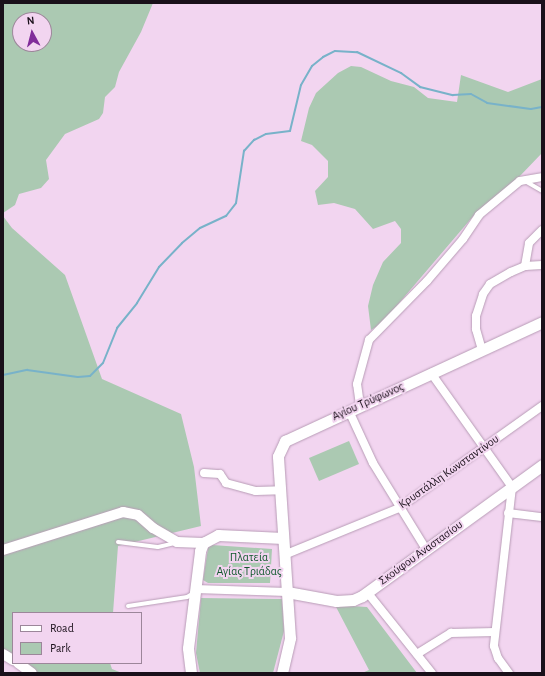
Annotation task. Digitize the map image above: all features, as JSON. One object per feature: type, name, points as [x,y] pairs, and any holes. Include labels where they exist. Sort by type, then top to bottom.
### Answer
[{"type":"main road","name":"Αγίου Τρύφωνος","points":[[283,538],[278,456],[285,441],[348,410],[360,406],[542,322]]},
{"type":"main road","name":"Σκούφου Αναστασίου","points":[[287,592],[342,602],[353,600],[367,592],[542,465]]},
{"type":"main road","points":[[192,673],[188,648],[200,551],[203,543],[218,535],[283,538],[290,638],[282,673]]},
{"type":"street","points":[[360,406],[357,384],[369,340],[427,281],[463,239],[479,215],[509,189],[524,180],[542,177]]},
{"type":"street","points":[[525,266],[529,243],[542,230]]},
{"type":"street","points":[[482,350],[476,322],[478,304],[483,294],[497,279],[525,266],[542,265]]},
{"type":"street","points":[[431,373],[485,446],[512,487],[494,646],[498,658],[509,673]]},
{"type":"street","name":"Κρυστάλλη Κωνσταντίνου","points":[[284,555],[399,508],[542,406]]},
{"type":"street","points":[[348,410],[373,463],[399,508],[426,549]]},
{"type":"street","points":[[204,473],[220,474],[226,483],[256,491],[281,490]]},
{"type":"street","points":[[3,550],[123,512],[138,515],[153,528],[177,542],[203,543]]},
{"type":"street","points":[[508,513],[542,517]]},
{"type":"street","points":[[195,591],[287,592]]},
{"type":"street","points":[[367,592],[432,673]]},
{"type":"street","points":[[417,654],[451,632],[495,632]]},
{"type":"street","points":[[3,654],[12,659]]},
{"type":"street","points":[[19,664],[32,673]]},
{"type":"lane","points":[[524,180],[542,191]]},
{"type":"lane","points":[[118,542],[158,547],[177,542]]},
{"type":"lane","points":[[128,606],[187,597],[195,591]]},
{"type":"green space","points":[[3,3],[153,3],[141,32],[119,72],[115,87],[105,97],[103,113],[99,119],[65,134],[46,160],[49,179],[41,188],[19,194],[15,205],[3,213]]},
{"type":"green space","points":[[351,66],[361,67],[391,81],[414,87],[428,98],[457,102],[461,75],[508,92],[542,79],[542,153],[519,177],[475,214],[382,323],[371,330],[368,306],[373,285],[383,262],[401,243],[401,229],[395,221],[373,229],[355,209],[334,203],[318,205],[315,191],[328,177],[328,161],[312,145],[301,141],[309,108],[316,93],[338,73]]},
{"type":"green space","points":[[3,216],[12,228],[65,275],[102,379],[181,414],[194,467],[201,526],[118,546],[113,612],[12,612],[12,654],[3,650]]},
{"type":"green space","points":[[349,441],[359,464],[319,481],[309,458]]},
{"type":"green space","name":"Πλατεία Αγίας Τριάδας","points":[[212,545],[272,549],[270,583],[208,583],[203,580],[208,548]]},
{"type":"green space","points":[[201,598],[282,599],[284,631],[273,673],[200,673],[196,653]]},
{"type":"green space","points":[[335,605],[367,607],[417,673],[362,673],[369,670]]},
{"type":"green space","points":[[28,664],[110,664],[112,669],[122,673],[36,673]]},
{"type":"waterway","points":[[3,375],[27,370],[78,377],[90,376],[103,363],[117,328],[137,303],[159,267],[182,243],[200,228],[226,216],[236,203],[244,151],[254,140],[266,134],[290,131],[301,85],[312,66],[323,57],[335,51],[357,52],[401,73],[420,87],[453,95],[471,94],[487,103],[531,109],[542,107]]}]
